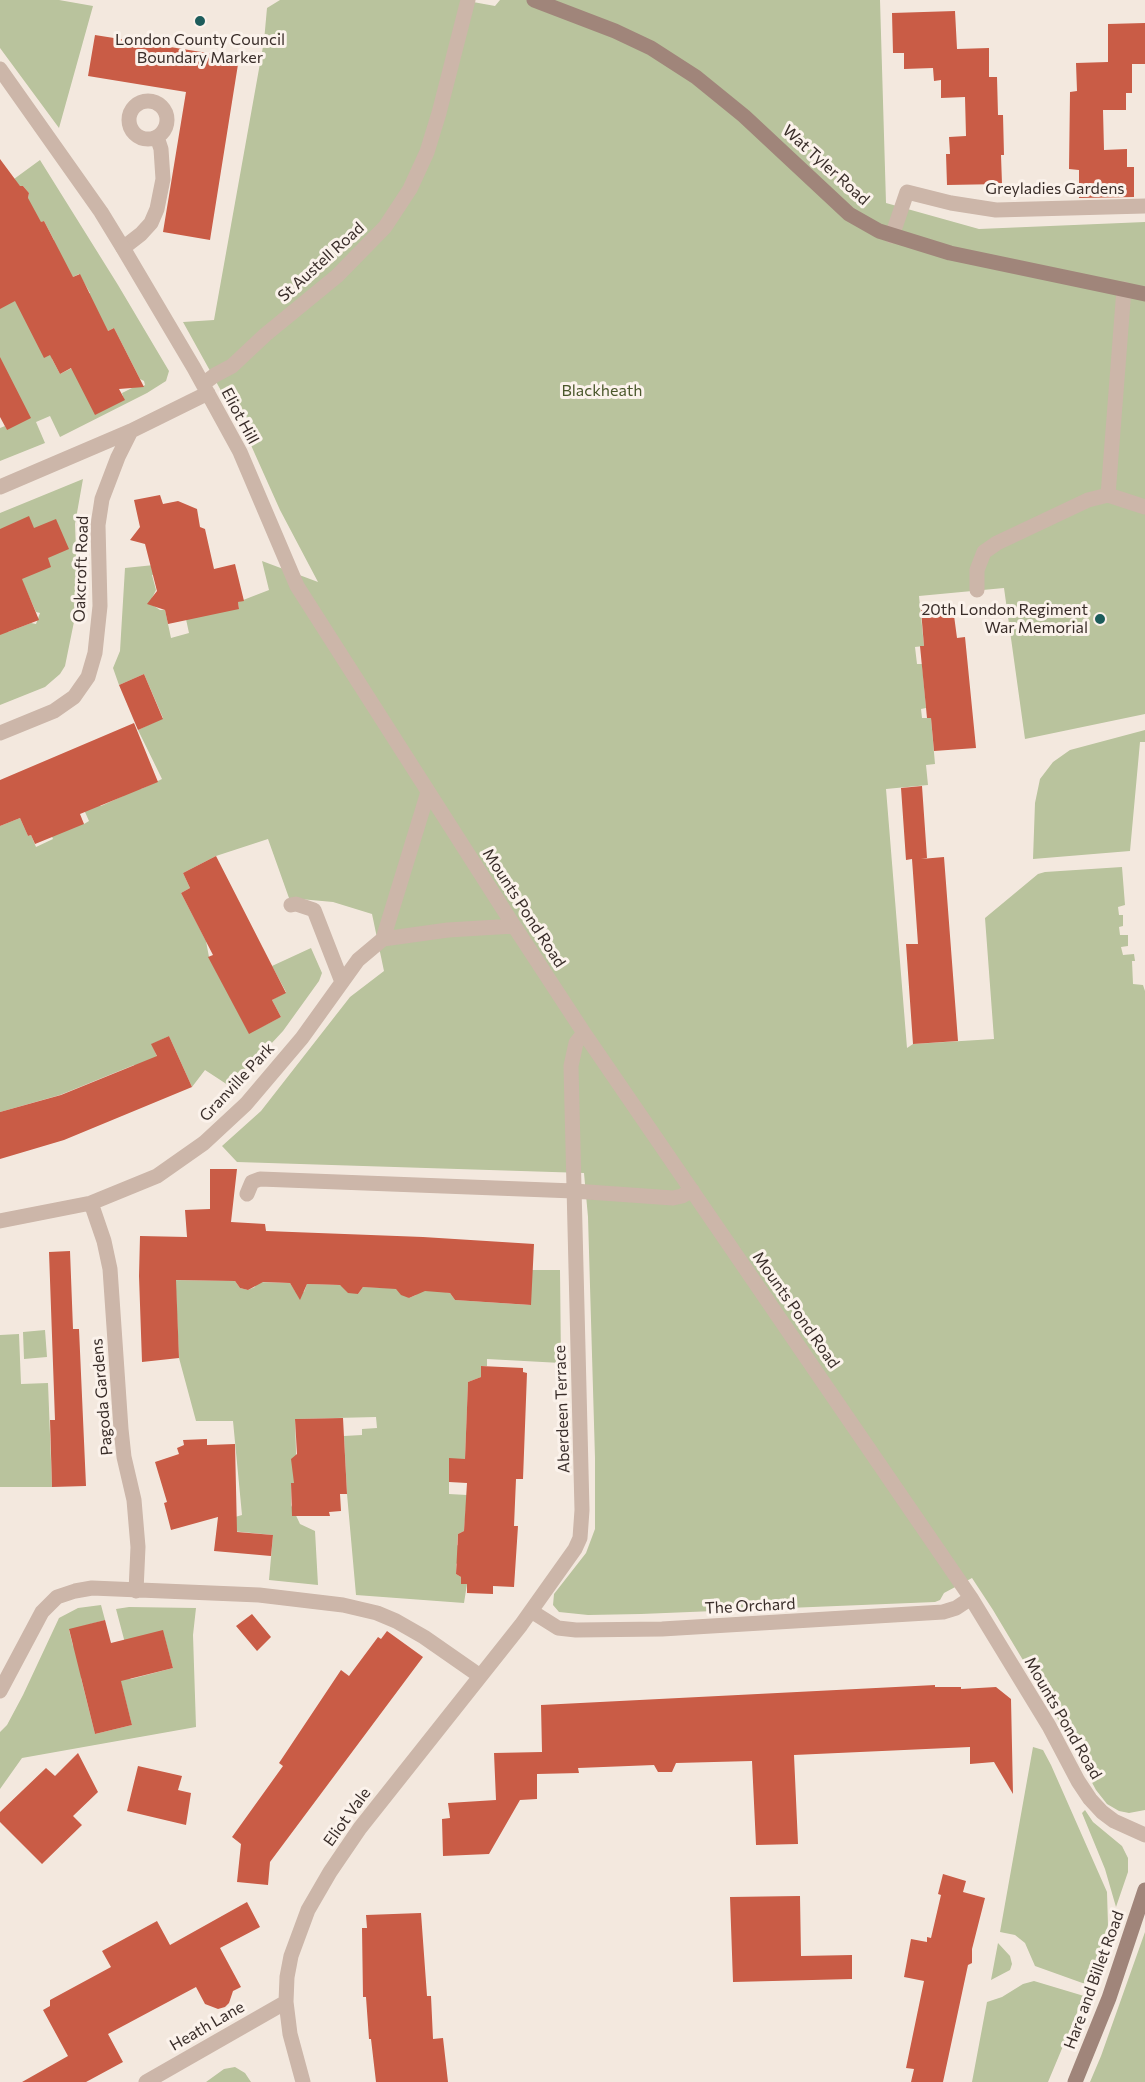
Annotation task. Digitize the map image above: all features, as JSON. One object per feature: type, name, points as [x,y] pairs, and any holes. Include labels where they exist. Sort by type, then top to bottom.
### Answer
[{"type":"street","name":"St Austell Road","points":[[0,487],[131,431],[205,388],[214,375],[232,366],[265,335],[337,276],[385,227],[410,189],[427,152],[468,0]]},
{"type":"street","name":"Wat Tyler Road","points":[[534,0],[633,39],[696,77],[744,116],[849,214],[892,236],[950,253],[1145,294]]},
{"type":"street","name":"Eliot Hill","points":[[0,69],[101,212],[123,248],[240,452],[297,586],[428,792]]},
{"type":"street","points":[[123,248],[141,234],[151,222],[157,209],[163,179],[161,148],[157,137]]},
{"type":"street","name":"Greyladies Gardens","points":[[892,236],[907,192],[951,203],[996,210],[1145,206]]},
{"type":"street","points":[[1108,495],[1124,289]]},
{"type":"street","name":"Oakcroft Road","points":[[0,733],[54,711],[74,697],[88,676],[95,653],[100,606],[99,516],[102,499],[112,472],[131,431]]},
{"type":"street","points":[[977,590],[977,570],[984,552],[997,543],[1088,500],[1108,495],[1145,507]]},
{"type":"street","points":[[428,792],[383,939],[448,930],[514,926]]},
{"type":"street","name":"Mounts Pond Road","points":[[428,792],[584,1033],[971,1598],[1049,1726],[1090,1799],[1114,1821],[1145,1835]]},
{"type":"street","points":[[291,905],[296,904],[314,910],[342,982]]},
{"type":"street","name":"Granville Park","points":[[0,1221],[91,1203],[157,1176],[204,1143],[253,1096],[302,1038],[358,960],[383,939]]},
{"type":"street","name":"Aberdeen Terrace","points":[[531,1611],[575,1549],[582,1527],[571,1066],[576,1043],[584,1033]]},
{"type":"street","points":[[247,1194],[252,1182],[260,1179],[574,1191],[673,1198],[692,1190]]},
{"type":"street","name":"Pagoda Gardens","points":[[91,1203],[104,1241],[110,1269],[121,1429],[134,1500],[138,1547],[136,1591]]},
{"type":"street","points":[[0,1691],[42,1612],[57,1597],[92,1588],[259,1595],[313,1600],[376,1613],[424,1637],[480,1676]]},
{"type":"street","name":"The Orchard","points":[[531,1611],[558,1628],[576,1630],[662,1629],[943,1612],[956,1608],[971,1598]]},
{"type":"street","name":"Eliot Vale","points":[[303,2082],[290,2034],[286,2002],[287,1977],[298,1935],[308,1910],[360,1828],[531,1611]]},
{"type":"street","name":"Hare and Billet Road","points":[[1075,2082],[1109,1998],[1145,1890]]},
{"type":"street","name":"Heath Lane","points":[[146,2082],[286,2002]]},
{"type":"green space","points":[[0,0],[59,0],[93,6],[59,128],[0,48]]},
{"type":"green space","name":"Blackheath","points":[[280,0],[462,0],[495,6],[500,0],[880,0],[886,203],[979,229],[1145,222],[1145,714],[1025,739],[1004,588],[919,596],[924,646],[915,647],[917,664],[922,664],[926,708],[921,709],[922,718],[931,718],[935,764],[926,765],[928,785],[886,789],[907,1048],[913,1044],[994,1039],[985,918],[1038,874],[1122,867],[1125,905],[1118,907],[1119,915],[1123,915],[1123,926],[1119,927],[1120,935],[1128,935],[1128,946],[1121,947],[1123,955],[1134,954],[1133,984],[1143,985],[1145,991],[1145,1810],[1129,1813],[1119,1811],[1107,1804],[1096,1790],[1054,1712],[972,1578],[944,1593],[940,1600],[935,1602],[641,1614],[588,1615],[559,1612],[553,1605],[554,1594],[586,1553],[595,1529],[588,1217],[584,1173],[237,1162],[222,1146],[261,1111],[350,997],[384,971],[372,914],[333,902],[289,898],[268,839],[216,856],[183,873],[190,888],[181,893],[206,941],[209,957],[249,1033],[281,1017],[272,1000],[286,992],[272,966],[311,948],[322,973],[319,981],[283,1031],[231,1087],[205,1070],[192,1087],[169,1036],[152,1044],[161,1067],[139,1077],[134,1065],[60,1095],[0,1112],[0,826],[20,818],[36,847],[53,839],[40,810],[84,824],[89,821],[77,794],[101,806],[123,796],[134,771],[141,789],[162,779],[138,730],[163,718],[144,674],[119,685],[113,668],[120,651],[125,568],[154,565],[156,574],[152,575],[156,590],[152,598],[154,606],[165,610],[171,638],[189,633],[184,610],[239,609],[238,602],[269,590],[262,561],[318,582],[280,510],[250,443],[183,322],[214,320],[264,41],[267,8]]},
{"type":"green space","points":[[40,160],[169,371],[166,381],[147,393],[60,437],[50,416],[36,422],[45,443],[0,461],[0,428],[5,426],[7,430],[0,357],[0,275],[54,240],[44,221],[0,242],[28,198],[29,193],[14,179]],"holes":[[[79,274],[90,293],[83,297],[18,305]],[[114,328],[145,385],[136,386],[122,393],[124,400],[76,366],[60,374],[52,359]]]},
{"type":"green space","points":[[83,479],[75,524],[78,602],[65,666],[60,674],[45,687],[0,705],[0,614],[8,632],[31,623],[36,624],[40,613],[36,612],[16,567],[0,569],[0,513]]},
{"type":"green space","points":[[1145,730],[1145,742],[1140,742],[1130,851],[1033,859],[1035,803],[1040,779],[1053,762],[1070,750]]},
{"type":"green space","points":[[532,1270],[560,1270],[561,1363],[487,1359],[487,1366],[481,1366],[481,1377],[468,1382],[465,1459],[449,1459],[449,1494],[467,1495],[464,1531],[458,1534],[457,1545],[462,1548],[462,1560],[456,1564],[456,1574],[461,1577],[461,1584],[467,1584],[464,1603],[356,1595],[344,1436],[362,1435],[362,1429],[377,1428],[376,1417],[295,1419],[297,1483],[291,1483],[291,1505],[300,1524],[315,1531],[318,1585],[269,1580],[273,1535],[231,1531],[235,1517],[242,1515],[233,1421],[196,1421],[179,1358],[176,1292],[171,1280],[235,1281],[240,1288],[248,1290],[255,1287],[256,1282],[290,1283],[295,1291],[304,1292],[307,1284],[340,1285],[358,1294],[363,1287],[396,1288],[409,1298],[416,1295],[419,1289],[437,1290],[450,1293],[455,1300],[530,1305]]},
{"type":"green space","points":[[45,1330],[47,1357],[24,1359],[23,1332]]},
{"type":"green space","points":[[19,1334],[21,1384],[48,1383],[52,1487],[0,1487],[0,1335]]},
{"type":"green space","points":[[101,1605],[105,1620],[69,1630],[73,1646],[76,1645],[84,1676],[81,1678],[95,1734],[132,1725],[118,1671],[131,1679],[173,1668],[164,1635],[125,1643],[116,1609],[129,1607],[196,1608],[193,1635],[196,1727],[22,1758],[0,1789],[0,1732],[7,1725],[23,1695],[59,1618],[78,1608]]},
{"type":"green space","points":[[1033,1747],[1043,1750],[1051,1765],[1107,1892],[1108,1925],[1088,1985],[1035,1966],[1025,1943],[1015,1935],[1000,1932]]},
{"type":"green space","points":[[1085,1810],[1093,1822],[1122,1846],[1128,1858],[1128,1872],[1116,1907],[1105,1869],[1082,1813]]},
{"type":"green space","points":[[1145,1932],[1145,2082],[1090,2082],[1101,2056]]},
{"type":"green space","points":[[998,1943],[1010,1956],[1012,1964],[1010,1970],[991,1980]]},
{"type":"green space","points":[[1034,1981],[1084,1996],[1048,2082],[972,2082],[987,2002]]},
{"type":"green space","points":[[235,2067],[245,2073],[251,2082],[206,2082],[224,2069]]},
{"type":"building","points":[[955,11],[957,49],[989,48],[989,77],[997,77],[998,115],[1003,115],[1002,184],[947,185],[946,154],[950,154],[949,137],[966,136],[965,97],[941,98],[941,80],[934,81],[933,68],[904,69],[904,53],[893,53],[892,13]]},
{"type":"building","points":[[1145,23],[1145,64],[1132,64],[1132,93],[1126,93],[1126,110],[1103,110],[1104,150],[1127,149],[1127,167],[1134,167],[1134,197],[1079,198],[1079,170],[1069,169],[1070,92],[1077,91],[1076,63],[1108,62],[1108,24]]},
{"type":"building","points":[[95,35],[239,58],[210,240],[163,232],[186,92],[88,76]]},
{"type":"building","points":[[0,159],[20,186],[23,186],[29,193],[28,198],[41,222],[44,221],[73,277],[80,274],[108,331],[114,328],[144,387],[119,389],[125,400],[95,415],[71,368],[60,374],[50,355],[44,358],[15,301],[0,309]]},
{"type":"building","points":[[0,357],[31,418],[7,430],[0,417]]},
{"type":"building","points":[[160,495],[163,504],[178,501],[197,509],[200,527],[205,529],[214,569],[235,564],[244,601],[238,602],[239,609],[168,624],[165,610],[147,604],[157,591],[145,544],[130,540],[140,527],[134,500]]},
{"type":"building","points":[[29,516],[34,528],[56,519],[69,549],[48,558],[51,567],[22,579],[39,620],[0,635],[0,529]]},
{"type":"building","points":[[953,608],[957,638],[965,637],[976,748],[934,751],[931,718],[927,718],[920,646],[924,646],[921,610]]},
{"type":"building","points":[[144,674],[163,719],[138,730],[119,685]]},
{"type":"building","points":[[134,723],[158,782],[80,814],[84,824],[35,844],[31,835],[28,836],[20,818],[0,826],[0,780]]},
{"type":"building","points":[[922,786],[927,858],[921,859],[944,857],[958,1041],[913,1044],[906,944],[918,944],[912,859],[906,860],[901,788]]},
{"type":"building","points":[[216,856],[286,993],[272,1000],[281,1017],[249,1034],[208,957],[213,955],[181,893],[190,888],[183,873]]},
{"type":"building","points":[[169,1036],[192,1087],[64,1140],[0,1159],[0,1112],[61,1095],[157,1056],[151,1044]]},
{"type":"building","points":[[210,1169],[237,1169],[231,1222],[265,1224],[266,1231],[534,1244],[531,1305],[455,1300],[450,1293],[425,1291],[409,1298],[401,1295],[396,1289],[363,1287],[358,1294],[348,1293],[340,1285],[307,1284],[300,1300],[290,1283],[263,1282],[248,1290],[240,1288],[235,1281],[176,1280],[179,1358],[142,1362],[140,1236],[187,1237],[185,1210],[210,1209]]},
{"type":"building","points":[[70,1251],[73,1329],[79,1329],[86,1486],[52,1487],[50,1420],[55,1420],[49,1252]]},
{"type":"building","points":[[481,1366],[523,1368],[523,1372],[527,1373],[523,1479],[516,1479],[514,1526],[518,1526],[514,1587],[493,1586],[493,1594],[467,1593],[467,1584],[461,1584],[461,1577],[456,1574],[458,1534],[464,1531],[467,1483],[449,1482],[449,1458],[465,1459],[468,1382],[481,1377]]},
{"type":"building","points":[[343,1418],[347,1494],[340,1494],[341,1511],[329,1512],[330,1516],[292,1516],[291,1483],[294,1483],[291,1459],[297,1454],[295,1419]]},
{"type":"building","points":[[207,1439],[207,1445],[235,1444],[237,1532],[273,1535],[271,1556],[214,1551],[218,1517],[171,1530],[164,1503],[167,1502],[155,1462],[179,1454],[177,1448],[184,1445],[183,1440]]},
{"type":"building","points":[[252,1614],[271,1637],[257,1651],[236,1626]]},
{"type":"building","points":[[105,1620],[111,1643],[163,1630],[173,1668],[121,1681],[132,1725],[95,1734],[69,1629]]},
{"type":"building","points":[[387,1631],[423,1657],[270,1862],[268,1885],[237,1882],[241,1844],[232,1837],[283,1766],[279,1763],[341,1670],[349,1676],[378,1637],[381,1639]]},
{"type":"building","points":[[935,1685],[935,1687],[961,1687],[961,1689],[996,1687],[1011,1699],[1013,1794],[994,1762],[970,1764],[970,1747],[794,1755],[798,1844],[756,1845],[752,1761],[676,1763],[672,1772],[658,1772],[654,1765],[578,1768],[579,1773],[537,1774],[537,1799],[520,1800],[489,1854],[443,1856],[442,1819],[450,1818],[448,1803],[496,1800],[494,1753],[542,1752],[541,1705]]},
{"type":"building","points":[[78,1753],[98,1792],[73,1816],[82,1825],[42,1864],[0,1822],[0,1812],[46,1768],[55,1776]]},
{"type":"building","points":[[138,1766],[182,1776],[178,1790],[191,1793],[186,1825],[127,1811]]},
{"type":"building","points":[[943,1874],[966,1881],[963,1892],[985,1898],[943,2082],[911,2082],[914,2069],[906,2068],[924,1981],[904,1977],[911,1939],[927,1942],[927,1937],[931,1938],[941,1895],[938,1894]]},
{"type":"building","points":[[800,1896],[801,1956],[852,1955],[852,1979],[733,1982],[730,1897]]},
{"type":"building","points":[[247,1902],[260,1927],[220,1948],[241,1987],[233,1991],[225,2007],[218,2009],[205,2004],[196,1987],[108,2034],[123,2062],[86,2082],[22,2082],[68,2056],[43,2010],[50,2006],[50,2000],[111,1967],[102,1951],[157,1921],[170,1945]]},
{"type":"building","points":[[421,1913],[427,1996],[431,1996],[433,2039],[443,2038],[448,2082],[376,2082],[371,2039],[369,2039],[366,1997],[363,1997],[362,1928],[367,1928],[366,1915]]},
{"type":"place","name":"London County Council Boundary Marker","points":[[200,21]]},
{"type":"place","name":"20th London Regiment War Memorial","points":[[1100,619]]}]
